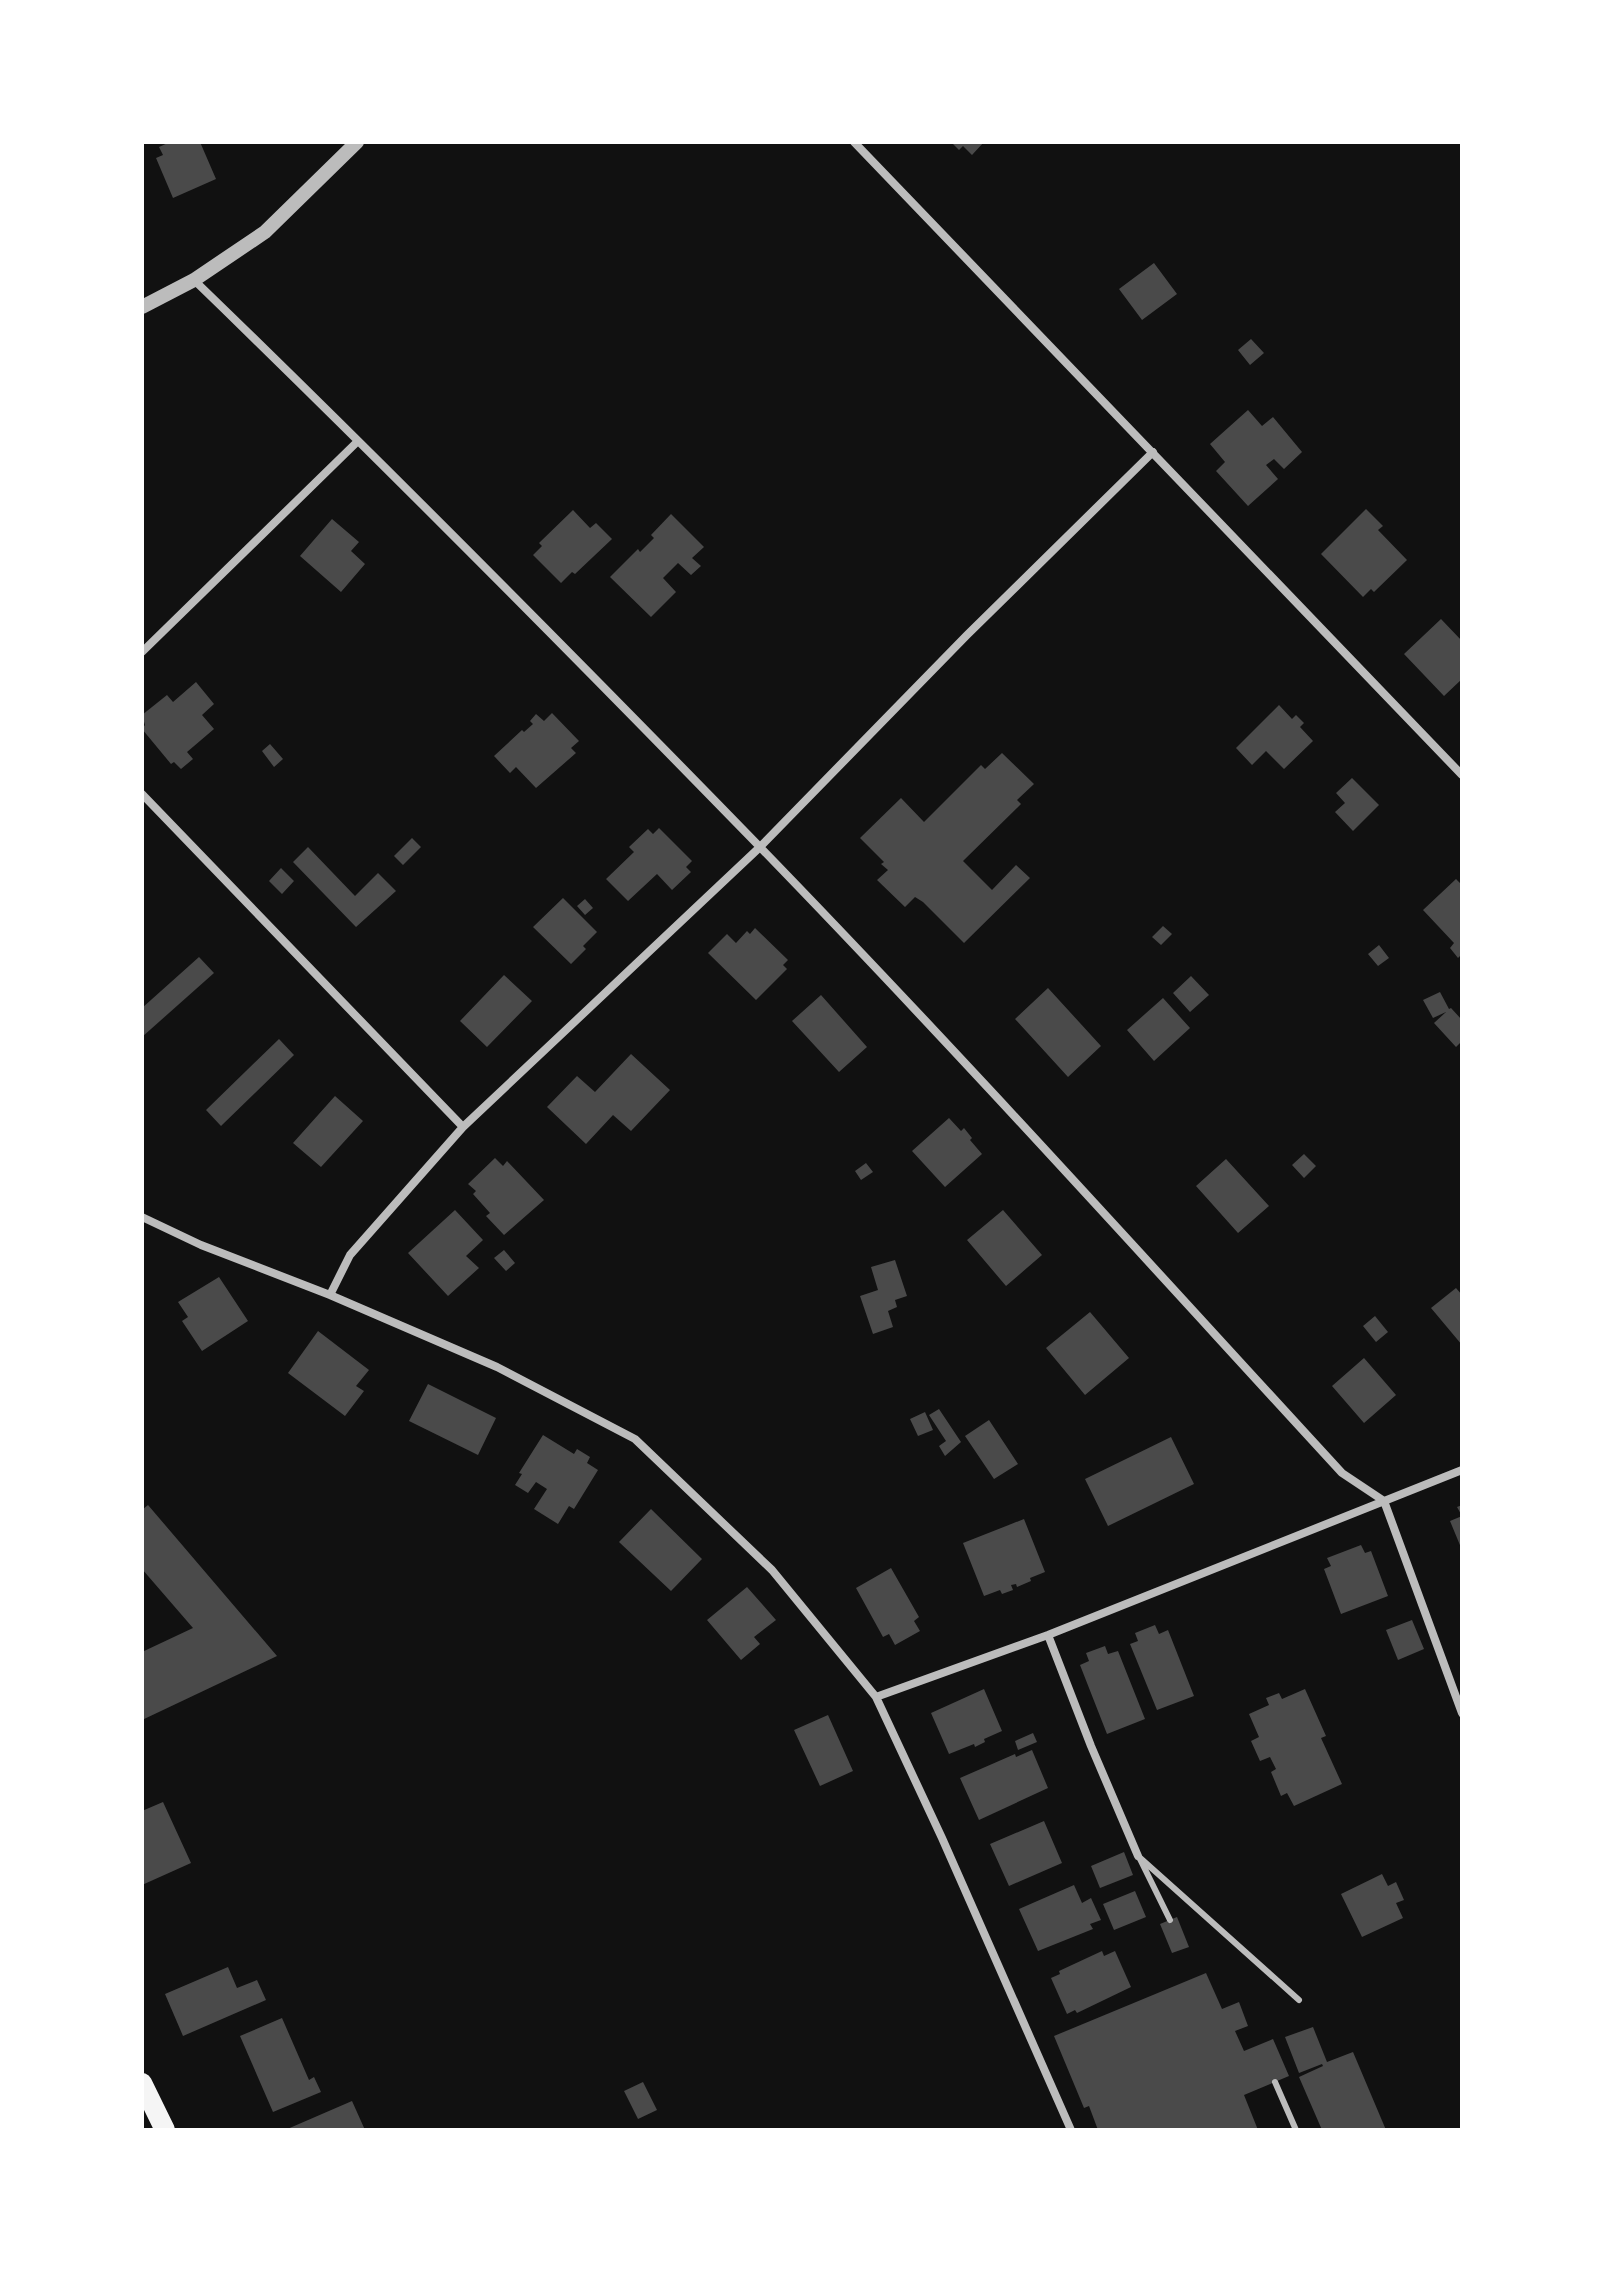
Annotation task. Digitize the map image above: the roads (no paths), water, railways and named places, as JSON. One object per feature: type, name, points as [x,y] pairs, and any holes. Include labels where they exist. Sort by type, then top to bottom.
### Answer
[{"type":"main road","points":[[142,2083],[165,2130]]},
{"type":"street","points":[[142,307],[194,280],[265,232],[357,142]]},
{"type":"street","points":[[854,142],[1462,775]]},
{"type":"street","points":[[194,280],[760,847],[1342,1473],[1384,1501],[1462,1713]]},
{"type":"street","points":[[142,652],[358,441]]},
{"type":"street","points":[[330,1295],[350,1255],[463,1127],[760,847],[967,635],[1153,452]]},
{"type":"street","points":[[142,794],[463,1127]]},
{"type":"street","points":[[142,1217],[201,1245],[330,1295],[497,1367],[635,1439],[772,1570],[876,1697],[1071,2130]]},
{"type":"street","points":[[876,1697],[1048,1635],[1462,1470]]},
{"type":"street","points":[[1048,1635],[1138,1856]]},
{"type":"lane","points":[[1138,1856],[1170,1920]]},
{"type":"lane","points":[[1138,1856],[1299,2000]]},
{"type":"lane","points":[[1275,2082],[1296,2130]]}]
